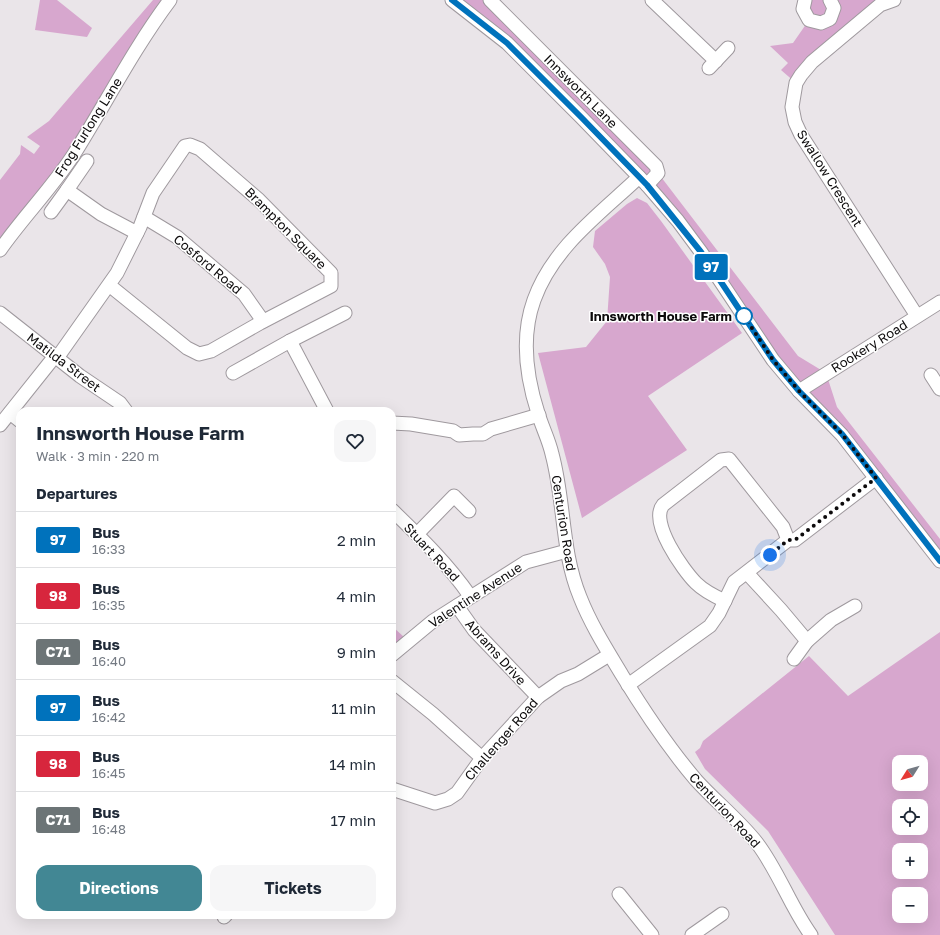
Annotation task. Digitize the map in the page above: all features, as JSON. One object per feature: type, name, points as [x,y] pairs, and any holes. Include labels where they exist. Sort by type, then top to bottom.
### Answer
[{"type":"street","name":"Frog Furlong Lane","points":[[0,250],[49,189],[74,154],[130,61],[170,0]]},
{"type":"street","name":"Innsworth Lane","points":[[452,0],[507,43],[643,181],[701,252],[773,360],[799,391],[842,434],[940,561]]},
{"type":"street","name":"Innsworth Lane","points":[[490,0],[656,166],[658,174],[643,181]]},
{"type":"street","points":[[652,0],[712,64],[728,48]]},
{"type":"street","points":[[806,0],[802,9],[811,21],[821,23],[830,19],[834,8],[830,0]]},
{"type":"street","name":"Swallow Crescent","points":[[894,0],[880,6],[812,62],[796,83],[792,107],[795,122],[801,136],[917,316]]},
{"type":"street","points":[[830,19],[843,36]]},
{"type":"street","name":"Brampton Square","points":[[0,425],[56,357],[109,284],[137,233],[153,193],[185,146],[190,145],[200,149],[259,200],[322,264],[330,273],[331,279],[331,286],[263,321],[211,351],[199,354],[187,348],[109,284]]},
{"type":"street","points":[[50,212],[87,160]]},
{"type":"street","name":"Centurion Road","points":[[643,181],[565,246],[541,282],[530,317],[526,347],[527,371],[555,464],[567,551],[579,596],[592,625],[647,716],[688,771],[741,824],[767,856],[800,919],[811,935]]},
{"type":"street","points":[[67,190],[102,214],[137,233]]},
{"type":"street","name":"Cosford Road","points":[[144,217],[177,237],[244,294],[263,321]]},
{"type":"street","name":"Rookery Road","points":[[799,391],[940,302]]},
{"type":"street","name":"Matilda Street","points":[[0,313],[56,357],[120,403],[123,407]]},
{"type":"street","points":[[233,373],[344,313]]},
{"type":"street","points":[[290,341],[325,407]]},
{"type":"street","points":[[931,375],[940,388]]},
{"type":"street","points":[[10,413],[16,418]]},
{"type":"street","points":[[396,423],[411,424],[453,431],[459,435],[483,434],[491,429],[539,415]]},
{"type":"street","points":[[725,602],[712,595],[695,582],[674,555],[668,544],[659,517],[659,511],[662,505],[721,460],[729,459],[783,527],[788,540]]},
{"type":"street","points":[[628,684],[702,634],[716,619],[731,586],[788,540],[795,540],[876,478]]},
{"type":"street","points":[[417,534],[454,496],[469,511]]},
{"type":"street","name":"Stuart Road","points":[[396,514],[456,576],[470,596]]},
{"type":"street","name":"Valentine Avenue","points":[[396,652],[433,621],[470,596],[526,562],[567,551]]},
{"type":"street","points":[[747,573],[807,641]]},
{"type":"street","name":"Abrams Drive","points":[[457,606],[474,630],[538,697]]},
{"type":"street","points":[[794,659],[807,641],[836,616],[855,606]]},
{"type":"street","name":"Challenger Road","points":[[396,790],[435,803],[448,799],[457,793],[482,758],[538,697],[561,681],[578,674],[609,655]]},
{"type":"street","points":[[396,684],[433,714],[482,758]]},
{"type":"street","points":[[619,894],[652,935]]},
{"type":"street","points":[[692,935],[722,914]]},
{"type":"shaded area","points":[[40,0],[57,0],[92,28],[87,37],[35,30]]},
{"type":"shaded area","points":[[153,0],[170,0],[122,73],[0,250],[0,180],[20,154],[21,145],[34,154],[40,146],[27,137],[49,121]]},
{"type":"shaded area","points":[[459,0],[490,0],[658,173],[798,356],[826,373],[837,407],[940,539],[940,561],[799,391],[678,221]]},
{"type":"shaded area","points":[[805,0],[882,0],[796,83],[781,70],[788,63],[770,46],[793,43],[809,20]]},
{"type":"shaded area","points":[[637,198],[647,203],[661,221],[742,333],[648,396],[687,450],[582,518],[538,353],[586,347],[607,321],[610,277],[605,264],[593,247],[595,231],[627,204]]},
{"type":"shaded area","points":[[396,630],[405,638],[396,646]]},
{"type":"shaded area","points":[[940,632],[940,935],[835,935],[768,831],[705,769],[695,752],[700,748],[703,741],[809,656],[848,696]]},
{"type":"bus line","name":"97","points":[[452,0],[507,43],[647,185],[678,221],[701,252],[773,360],[799,391],[842,434],[940,561]]},
{"type":"place","name":"Innsworth House Farm","points":[[744,316]]},
{"type":"route","points":[[744,316],[773,360],[799,391],[842,434],[876,478],[795,540],[788,540],[770,555]]}]
